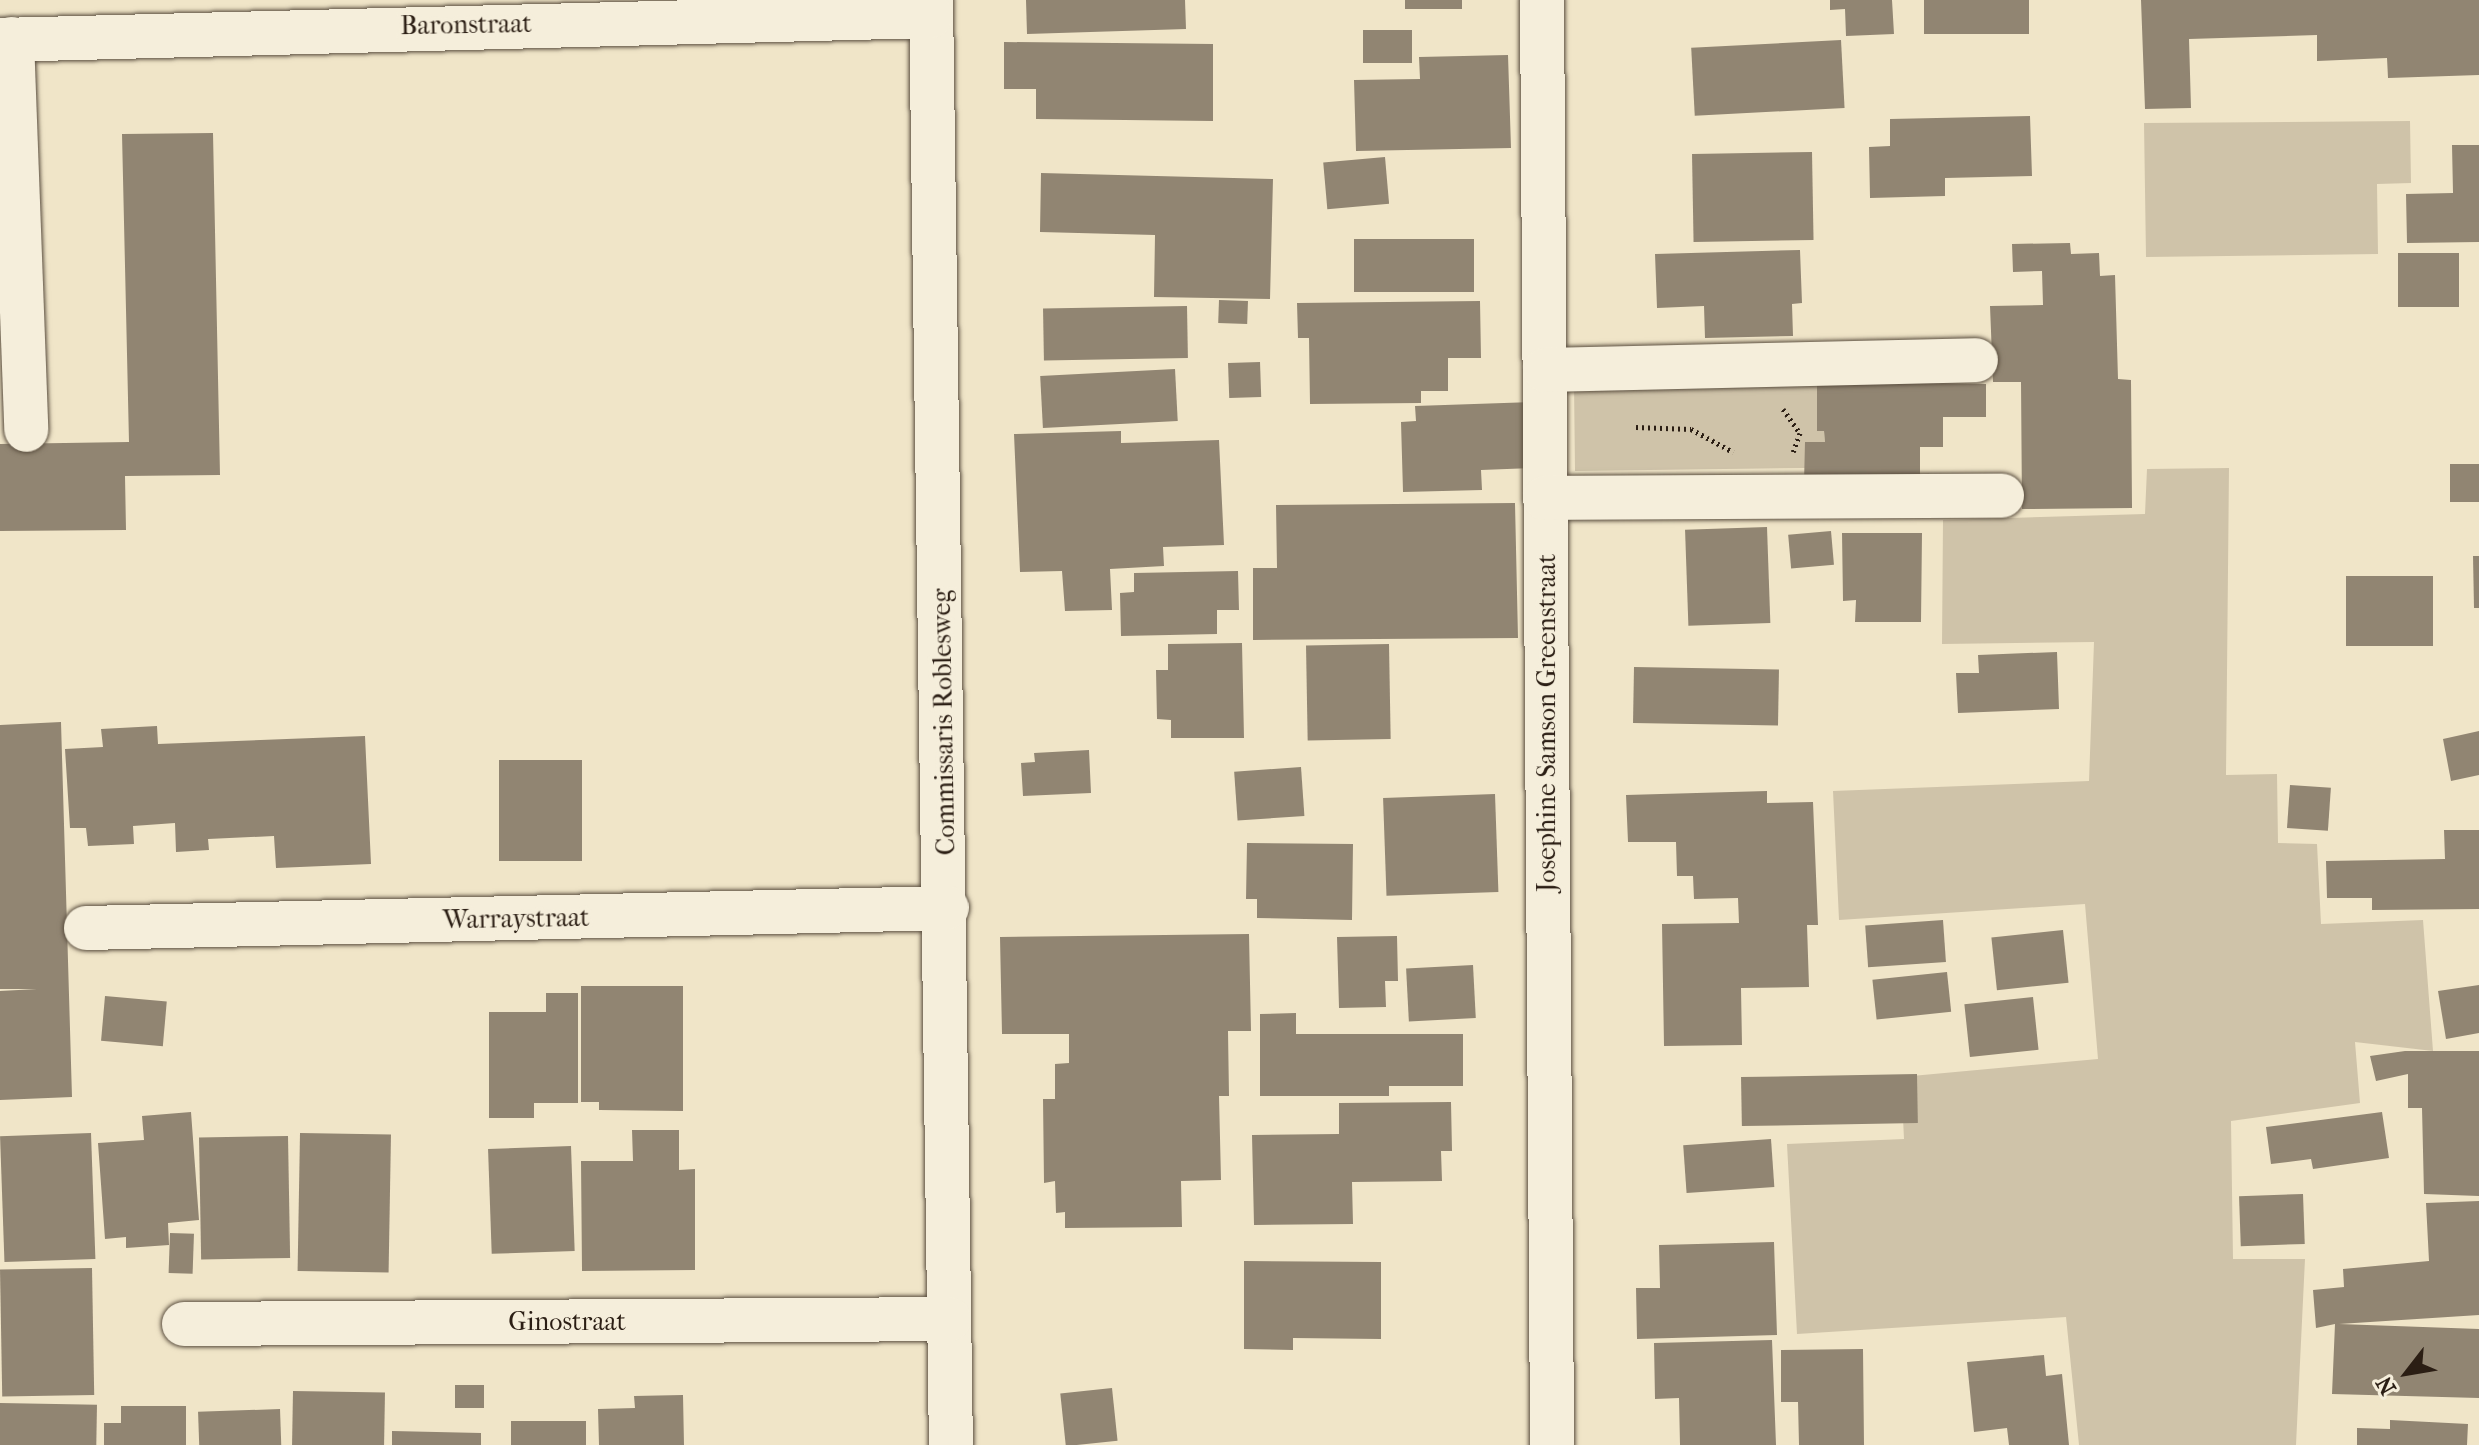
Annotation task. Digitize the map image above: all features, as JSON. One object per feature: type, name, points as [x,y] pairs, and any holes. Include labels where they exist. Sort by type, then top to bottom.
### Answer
[{"type":"street","name":"Josephine Samson Greenstraat","points":[[1542,0],[1552,1445]]},
{"type":"street","name":"Baronstraat","points":[[6,40],[931,8]]},
{"type":"street","name":"Commissaris Roblesweg","points":[[931,8],[947,908],[951,1445]]},
{"type":"street","points":[[6,40],[26,430]]},
{"type":"street","points":[[1545,370],[1976,360]]},
{"type":"street","points":[[1545,498],[2002,496]]},
{"type":"street","name":"Warraystraat","points":[[86,928],[947,908]]},
{"type":"street","name":"Ginostraat","points":[[184,1324],[949,1319]]},
{"type":"path","points":[[1782,395],[1800,433],[1792,455],[1783,456]]},
{"type":"shaded area","points":[[2410,121],[2411,183],[2377,184],[2378,254],[2146,257],[2144,123]]},
{"type":"shaded area","points":[[1817,381],[1817,431],[1824,431],[1825,442],[1805,442],[1805,468],[1575,471],[1574,382]]},
{"type":"shaded area","points":[[2229,468],[2226,775],[2277,774],[2278,843],[2317,844],[2321,924],[2423,920],[2433,1051],[2355,1042],[2360,1103],[2231,1121],[2233,1259],[2305,1259],[2296,1445],[2079,1445],[2066,1317],[1797,1334],[1787,1144],[1904,1139],[1901,1077],[2098,1059],[2085,904],[1839,920],[1833,791],[2089,781],[2094,642],[1942,644],[1943,520],[2145,514],[2147,469]]},
{"type":"building","points":[[1026,0],[1185,0],[1186,29],[1027,34]]},
{"type":"building","points":[[1405,0],[1462,0],[1462,9],[1405,9]]},
{"type":"building","points":[[1830,0],[1892,0],[1894,34],[1846,36],[1845,9],[1830,10]]},
{"type":"building","points":[[1924,0],[2029,0],[2029,34],[1924,34]]},
{"type":"building","points":[[2141,0],[2479,0],[2479,75],[2388,78],[2387,58],[2317,61],[2317,35],[2189,39],[2191,108],[2145,109]]},
{"type":"building","points":[[1363,30],[1412,30],[1412,63],[1363,63]]},
{"type":"building","points":[[1841,40],[1845,108],[1695,116],[1691,48]]},
{"type":"building","points":[[1004,42],[1213,44],[1213,121],[1036,119],[1036,89],[1004,89]]},
{"type":"building","points":[[1508,55],[1511,148],[1356,151],[1354,80],[1420,79],[1419,57]]},
{"type":"building","points":[[2030,116],[2032,176],[1945,178],[1945,196],[1870,198],[1869,147],[1890,146],[1890,119]]},
{"type":"building","points":[[213,133],[220,475],[125,476],[126,530],[0,531],[0,444],[129,442],[122,134]]},
{"type":"building","points":[[2452,145],[2479,145],[2479,242],[2407,243],[2406,194],[2453,193]]},
{"type":"building","points":[[1812,152],[1814,240],[1694,242],[1692,154]]},
{"type":"building","points":[[1385,157],[1389,204],[1327,209],[1323,162]]},
{"type":"building","points":[[1041,173],[1273,179],[1270,299],[1154,297],[1155,235],[1040,232]]},
{"type":"building","points":[[1354,239],[1474,239],[1474,292],[1354,292]]},
{"type":"building","points":[[2070,243],[2071,254],[2099,253],[2100,276],[2115,275],[2118,379],[2131,380],[2132,508],[2022,509],[2021,382],[1993,382],[1990,306],[2043,305],[2042,271],[2013,272],[2012,244]]},
{"type":"building","points":[[1800,250],[1802,303],[1792,304],[1793,336],[1705,338],[1704,306],[1657,308],[1655,254]]},
{"type":"building","points":[[2398,253],[2459,253],[2459,307],[2398,307]]},
{"type":"building","points":[[1219,300],[1248,301],[1247,324],[1218,323]]},
{"type":"building","points":[[1480,301],[1481,358],[1448,358],[1448,391],[1421,391],[1421,403],[1310,404],[1309,338],[1298,338],[1297,303]]},
{"type":"building","points":[[1187,306],[1188,358],[1044,361],[1043,309]]},
{"type":"building","points":[[1260,362],[1261,397],[1229,398],[1228,363]]},
{"type":"building","points":[[1175,369],[1178,421],[1043,428],[1040,376]]},
{"type":"building","points":[[1817,381],[1986,384],[1986,417],[1943,417],[1943,447],[1920,447],[1920,484],[1804,483],[1805,442],[1825,442],[1824,431],[1817,431]]},
{"type":"building","points":[[1531,402],[1533,468],[1481,470],[1482,490],[1403,492],[1401,422],[1416,421],[1415,406]]},
{"type":"building","points":[[1121,431],[1121,443],[1219,440],[1224,545],[1163,547],[1164,566],[1110,569],[1112,610],[1065,611],[1062,571],[1020,572],[1014,434]]},
{"type":"building","points":[[2450,464],[2479,464],[2479,502],[2450,502]]},
{"type":"building","points":[[1515,503],[1518,638],[1253,640],[1253,568],[1277,568],[1276,505]]},
{"type":"building","points":[[1767,527],[1770,623],[1688,626],[1685,530]]},
{"type":"building","points":[[1831,531],[1834,565],[1791,569],[1788,535]]},
{"type":"building","points":[[1842,533],[1922,533],[1921,622],[1855,622],[1856,600],[1843,601]]},
{"type":"building","points":[[2473,556],[2479,556],[2479,608],[2474,608]]},
{"type":"building","points":[[1238,571],[1239,610],[1217,610],[1217,634],[1121,636],[1120,593],[1134,592],[1134,573]]},
{"type":"building","points":[[2346,576],[2433,576],[2433,646],[2346,646]]},
{"type":"building","points":[[1242,643],[1244,738],[1171,738],[1171,720],[1157,719],[1156,670],[1168,670],[1168,644]]},
{"type":"building","points":[[1389,644],[1391,739],[1308,740],[1306,645]]},
{"type":"building","points":[[2057,652],[2059,709],[1958,713],[1956,673],[1979,673],[1978,655]]},
{"type":"building","points":[[1634,667],[1779,670],[1778,726],[1633,723]]},
{"type":"building","points":[[61,722],[72,1097],[0,1100],[0,991],[37,989],[0,989],[0,725]]},
{"type":"building","points":[[157,726],[158,744],[365,736],[371,864],[276,868],[274,836],[208,839],[209,850],[176,852],[175,823],[133,826],[134,844],[88,846],[86,828],[70,828],[65,749],[103,747],[101,729]]},
{"type":"building","points":[[2479,731],[2479,775],[2451,781],[2443,739]]},
{"type":"building","points":[[1089,750],[1091,793],[1023,796],[1021,763],[1035,762],[1034,753]]},
{"type":"building","points":[[499,760],[582,760],[582,861],[499,861]]},
{"type":"building","points":[[1301,767],[1304,816],[1238,821],[1234,772]]},
{"type":"building","points":[[2290,785],[2331,788],[2328,831],[2287,828]]},
{"type":"building","points":[[1767,791],[1767,803],[1813,802],[1818,925],[1807,925],[1809,987],[1741,988],[1742,1045],[1664,1046],[1662,924],[1739,923],[1738,898],[1694,899],[1693,876],[1677,876],[1676,842],[1628,842],[1626,795]]},
{"type":"building","points":[[1495,794],[1498,892],[1386,896],[1383,798]]},
{"type":"building","points":[[2444,830],[2479,830],[2479,909],[2372,910],[2372,898],[2327,898],[2326,861],[2445,859]]},
{"type":"building","points":[[1247,843],[1353,844],[1352,920],[1257,918],[1257,899],[1246,899]]},
{"type":"building","points":[[1943,920],[1946,962],[1868,967],[1865,925]]},
{"type":"building","points":[[2063,930],[2069,983],[1997,990],[1991,938]]},
{"type":"building","points":[[1249,934],[1251,1031],[1228,1031],[1229,1096],[1219,1096],[1221,1180],[1181,1181],[1182,1227],[1065,1228],[1065,1212],[1056,1213],[1055,1181],[1044,1183],[1043,1099],[1055,1099],[1055,1064],[1069,1063],[1069,1034],[1002,1034],[1000,937]]},
{"type":"building","points":[[1397,936],[1398,981],[1385,981],[1386,1007],[1339,1008],[1337,937]]},
{"type":"building","points":[[1473,965],[1476,1018],[1409,1021],[1406,969]]},
{"type":"building","points":[[1947,972],[1951,1012],[1877,1020],[1872,980]]},
{"type":"building","points":[[2479,985],[2479,1033],[2446,1039],[2438,991]]},
{"type":"building","points":[[581,986],[683,986],[683,1111],[599,1110],[599,1102],[581,1102]]},
{"type":"building","points":[[546,993],[578,993],[578,1103],[534,1103],[534,1118],[489,1118],[489,1012],[546,1012]]},
{"type":"building","points":[[105,996],[167,1001],[163,1046],[101,1041]]},
{"type":"building","points":[[2033,997],[2039,1050],[1970,1057],[1964,1004]]},
{"type":"building","points":[[1296,1013],[1296,1034],[1463,1034],[1463,1086],[1389,1086],[1389,1096],[1260,1096],[1260,1014]]},
{"type":"building","points":[[2405,1051],[2479,1051],[2479,1196],[2424,1194],[2422,1108],[2408,1108],[2408,1074],[2376,1081],[2370,1056]]},
{"type":"building","points":[[1917,1074],[1918,1123],[1742,1126],[1741,1077]]},
{"type":"building","points":[[1451,1102],[1452,1151],[1441,1151],[1442,1181],[1352,1182],[1353,1224],[1254,1225],[1252,1135],[1339,1134],[1339,1103]]},
{"type":"building","points":[[191,1112],[199,1220],[168,1223],[169,1245],[126,1248],[126,1237],[105,1239],[98,1143],[144,1140],[142,1116]]},
{"type":"building","points":[[2382,1112],[2389,1158],[2313,1169],[2311,1159],[2271,1164],[2266,1127]]},
{"type":"building","points":[[632,1130],[679,1130],[679,1170],[695,1169],[695,1270],[582,1271],[581,1161],[633,1161]]},
{"type":"building","points":[[91,1133],[95,1259],[4,1262],[0,1136]]},
{"type":"building","points":[[300,1133],[391,1135],[389,1273],[298,1271]]},
{"type":"building","points":[[288,1136],[290,1258],[201,1260],[199,1138]]},
{"type":"building","points":[[1771,1139],[1774,1187],[1687,1193],[1683,1145]]},
{"type":"building","points":[[571,1146],[575,1251],[492,1254],[488,1149]]},
{"type":"building","points":[[2303,1194],[2305,1244],[2241,1246],[2239,1196]]},
{"type":"building","points":[[2479,1201],[2479,1315],[2339,1324],[2479,1329],[2479,1398],[2332,1394],[2335,1324],[2316,1328],[2313,1290],[2344,1287],[2343,1269],[2429,1261],[2426,1203]]},
{"type":"building","points":[[170,1233],[194,1234],[193,1274],[169,1273]]},
{"type":"building","points":[[1774,1242],[1777,1335],[1637,1339],[1636,1288],[1660,1288],[1659,1245]]},
{"type":"building","points":[[1244,1261],[1381,1262],[1381,1339],[1293,1338],[1293,1350],[1244,1349]]},
{"type":"building","points":[[92,1268],[94,1395],[2,1397],[0,1270]]},
{"type":"building","points":[[1772,1340],[1776,1445],[1680,1445],[1679,1398],[1655,1399],[1654,1343]]},
{"type":"building","points":[[1863,1349],[1864,1445],[1799,1445],[1798,1402],[1781,1402],[1781,1350]]},
{"type":"building","points":[[2044,1355],[2046,1376],[2062,1374],[2069,1445],[2009,1445],[2007,1428],[1974,1432],[1967,1362]]},
{"type":"building","points":[[455,1385],[484,1385],[484,1408],[455,1408]]},
{"type":"building","points":[[1112,1388],[1118,1441],[1066,1445],[1060,1393]]},
{"type":"building","points":[[293,1391],[385,1393],[384,1445],[292,1445]]},
{"type":"building","points":[[683,1395],[684,1445],[599,1445],[598,1409],[635,1408],[634,1396]]},
{"type":"building","points":[[0,1403],[97,1405],[96,1445],[0,1445]]},
{"type":"building","points":[[121,1406],[186,1406],[186,1445],[104,1445],[104,1423],[121,1423]]},
{"type":"building","points":[[280,1409],[281,1445],[199,1445],[198,1412]]},
{"type":"building","points":[[2390,1420],[2468,1424],[2467,1445],[2357,1445],[2357,1428],[2390,1429]]},
{"type":"building","points":[[511,1421],[586,1421],[586,1445],[511,1445]]},
{"type":"building","points":[[392,1431],[481,1433],[481,1445],[392,1445]]}]
